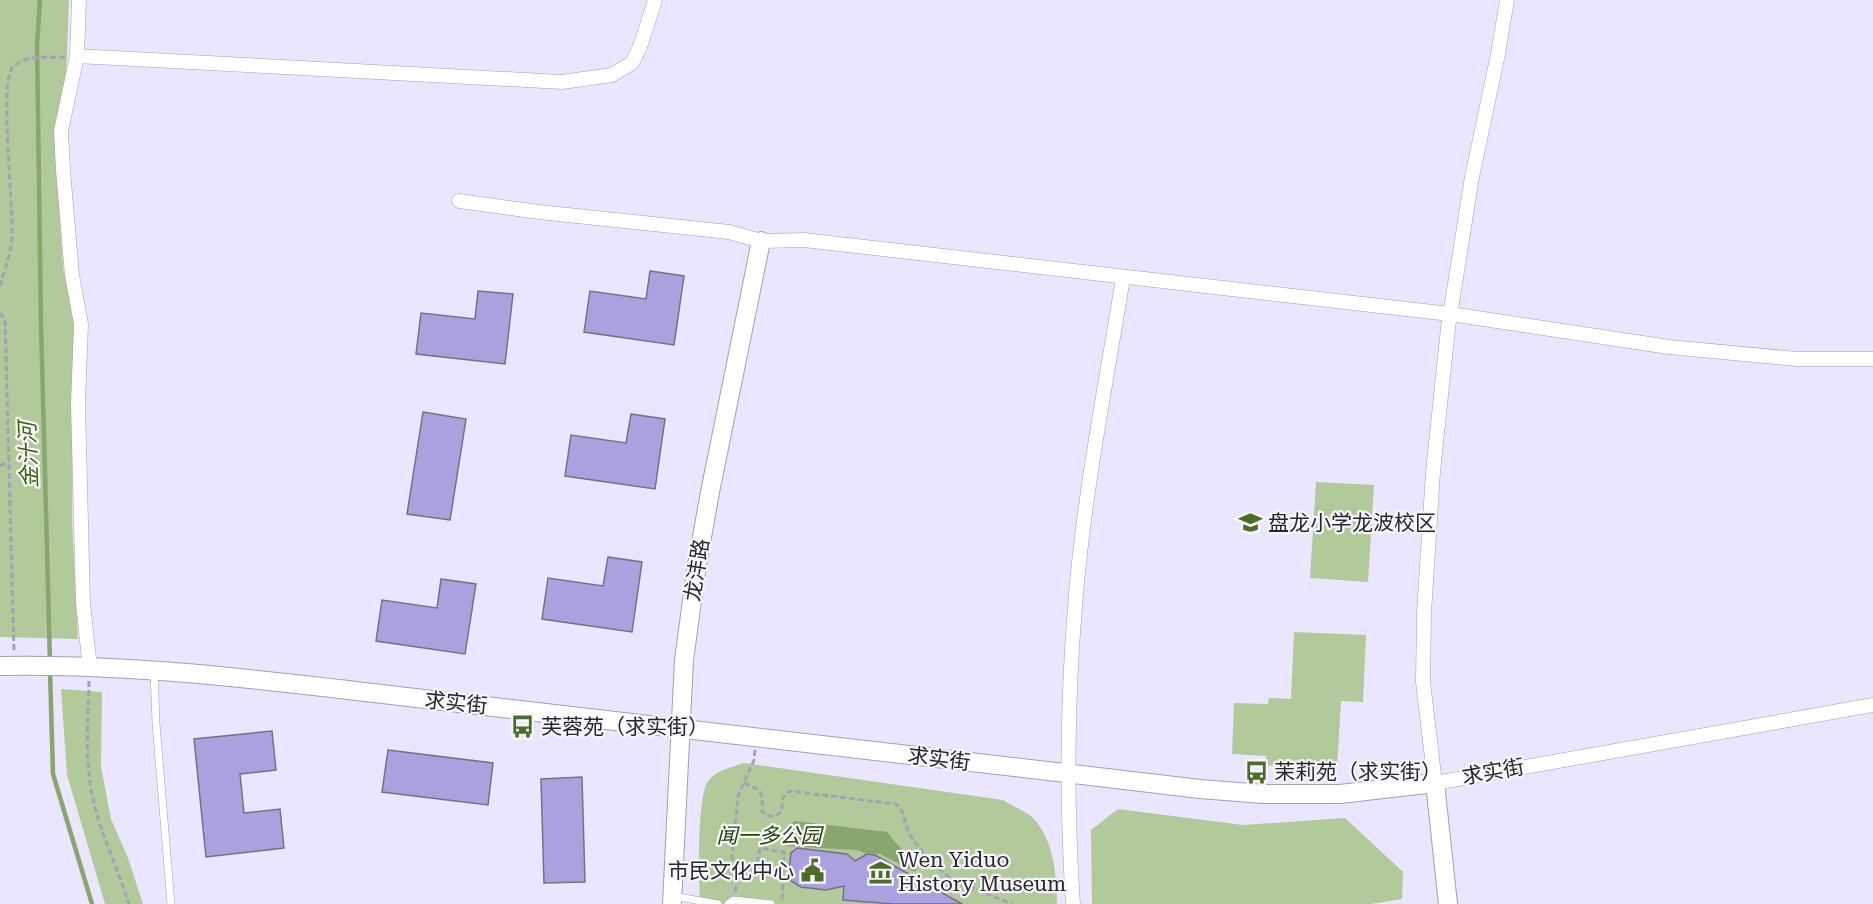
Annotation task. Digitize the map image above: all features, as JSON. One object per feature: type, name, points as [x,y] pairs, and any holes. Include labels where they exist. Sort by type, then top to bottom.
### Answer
[{"type":"street","points":[[79,0],[61,130],[72,275],[81,324],[78,404],[83,668]]},
{"type":"street","points":[[70,56],[562,82],[612,75],[632,63],[640,47],[655,0]]},
{"type":"street","points":[[1449,904],[1423,682],[1424,614],[1433,472],[1450,314],[1472,177],[1507,0]]},
{"type":"street","points":[[459,201],[539,212],[729,232],[761,241],[804,240],[1450,314],[1669,347],[1797,359],[1873,359]]},
{"type":"street","name":"龙沣路","points":[[672,900],[684,660],[696,571],[761,241]]},
{"type":"street","points":[[1073,904],[1067,774],[1076,592],[1088,498],[1123,278]]},
{"type":"street","name":"求实街","points":[[13,665],[222,677],[756,736],[1200,789],[1263,794],[1340,794],[1435,783],[1873,705]]},
{"type":"lane","points":[[154,672],[171,904]]},
{"type":"lane","points":[[672,900],[718,904]]},
{"type":"lane","points":[[731,902],[771,904]]},
{"type":"path","points":[[0,286],[12,234],[6,130],[8,75],[13,67],[30,58],[70,56]]},
{"type":"path","points":[[0,313],[5,319],[13,665]]},
{"type":"path","points":[[0,466],[9,461]]},
{"type":"path","points":[[83,668],[91,789],[100,825],[129,904]]},
{"type":"path","points":[[756,736],[754,760],[738,796],[732,857],[734,865],[740,869],[753,868],[758,861],[760,848],[784,852],[782,904]]},
{"type":"path","points":[[744,783],[759,789],[763,796],[762,811],[768,816],[775,816],[781,812],[783,797],[789,791],[896,804],[902,811],[909,834],[931,863],[953,880],[1012,904]]},
{"type":"path","points":[[731,902],[740,869]]},
{"type":"green space","points":[[0,0],[69,0],[66,81],[54,128],[63,267],[74,318],[72,520],[78,639],[0,637]]},
{"type":"green space","points":[[1316,482],[1374,485],[1368,582],[1310,578]]},
{"type":"green space","points":[[1294,632],[1366,635],[1363,702],[1341,701],[1337,769],[1265,765],[1266,756],[1232,754],[1234,703],[1268,704],[1269,698],[1291,699]]},
{"type":"green space","points":[[61,689],[102,692],[101,767],[111,819],[128,858],[143,904],[105,904],[67,775]]},
{"type":"green space","name":"闻一多公园","points":[[744,763],[1003,800],[1032,817],[1047,839],[1053,860],[1057,904],[700,904],[699,841],[704,792],[707,783],[714,775]]},
{"type":"green space","points":[[1118,809],[1243,825],[1345,818],[1403,872],[1402,899],[1371,904],[1092,904],[1091,830]]},
{"type":"shaded area","points":[[795,821],[887,832],[917,868],[915,872],[880,854],[857,850],[785,846],[787,827]]},
{"type":"building","points":[[650,271],[684,276],[674,345],[584,332],[590,291],[646,299]]},
{"type":"building","points":[[478,291],[513,294],[505,364],[416,354],[421,313],[475,319]]},
{"type":"building","points":[[423,412],[466,419],[450,520],[407,514]]},
{"type":"building","points":[[631,414],[665,419],[655,489],[565,476],[571,435],[626,443]]},
{"type":"building","points":[[608,557],[642,562],[632,632],[542,619],[548,578],[603,586]]},
{"type":"building","points":[[441,579],[476,584],[465,654],[376,641],[382,600],[437,608]]},
{"type":"building","points":[[272,731],[276,770],[240,774],[244,813],[280,809],[284,848],[206,857],[194,739]]},
{"type":"building","points":[[388,750],[493,763],[488,805],[382,792]]},
{"type":"building","points":[[582,777],[585,882],[544,883],[541,779]]},
{"type":"building","points":[[797,848],[847,854],[855,861],[867,854],[875,855],[962,904],[894,904],[843,900],[844,886],[826,890],[801,887],[788,879],[791,853]]},
{"type":"waterway","name":"金汁河","points":[[40,0],[37,45],[41,323],[50,663]]},
{"type":"waterway","name":"金汁河","points":[[50,671],[53,774],[92,904]]},
{"type":"place","name":"盘龙小学龙波校区","points":[[1250,523]]},
{"type":"place","name":"芙蓉苑（求实街）","points":[[523,727]]},
{"type":"place","name":"茉莉苑（求实街）","points":[[1256,772]]},
{"type":"place","name":"市民文化中心","points":[[812,871]]},
{"type":"place","name":"Wen Yiduo History Museum","points":[[880,872]]}]
